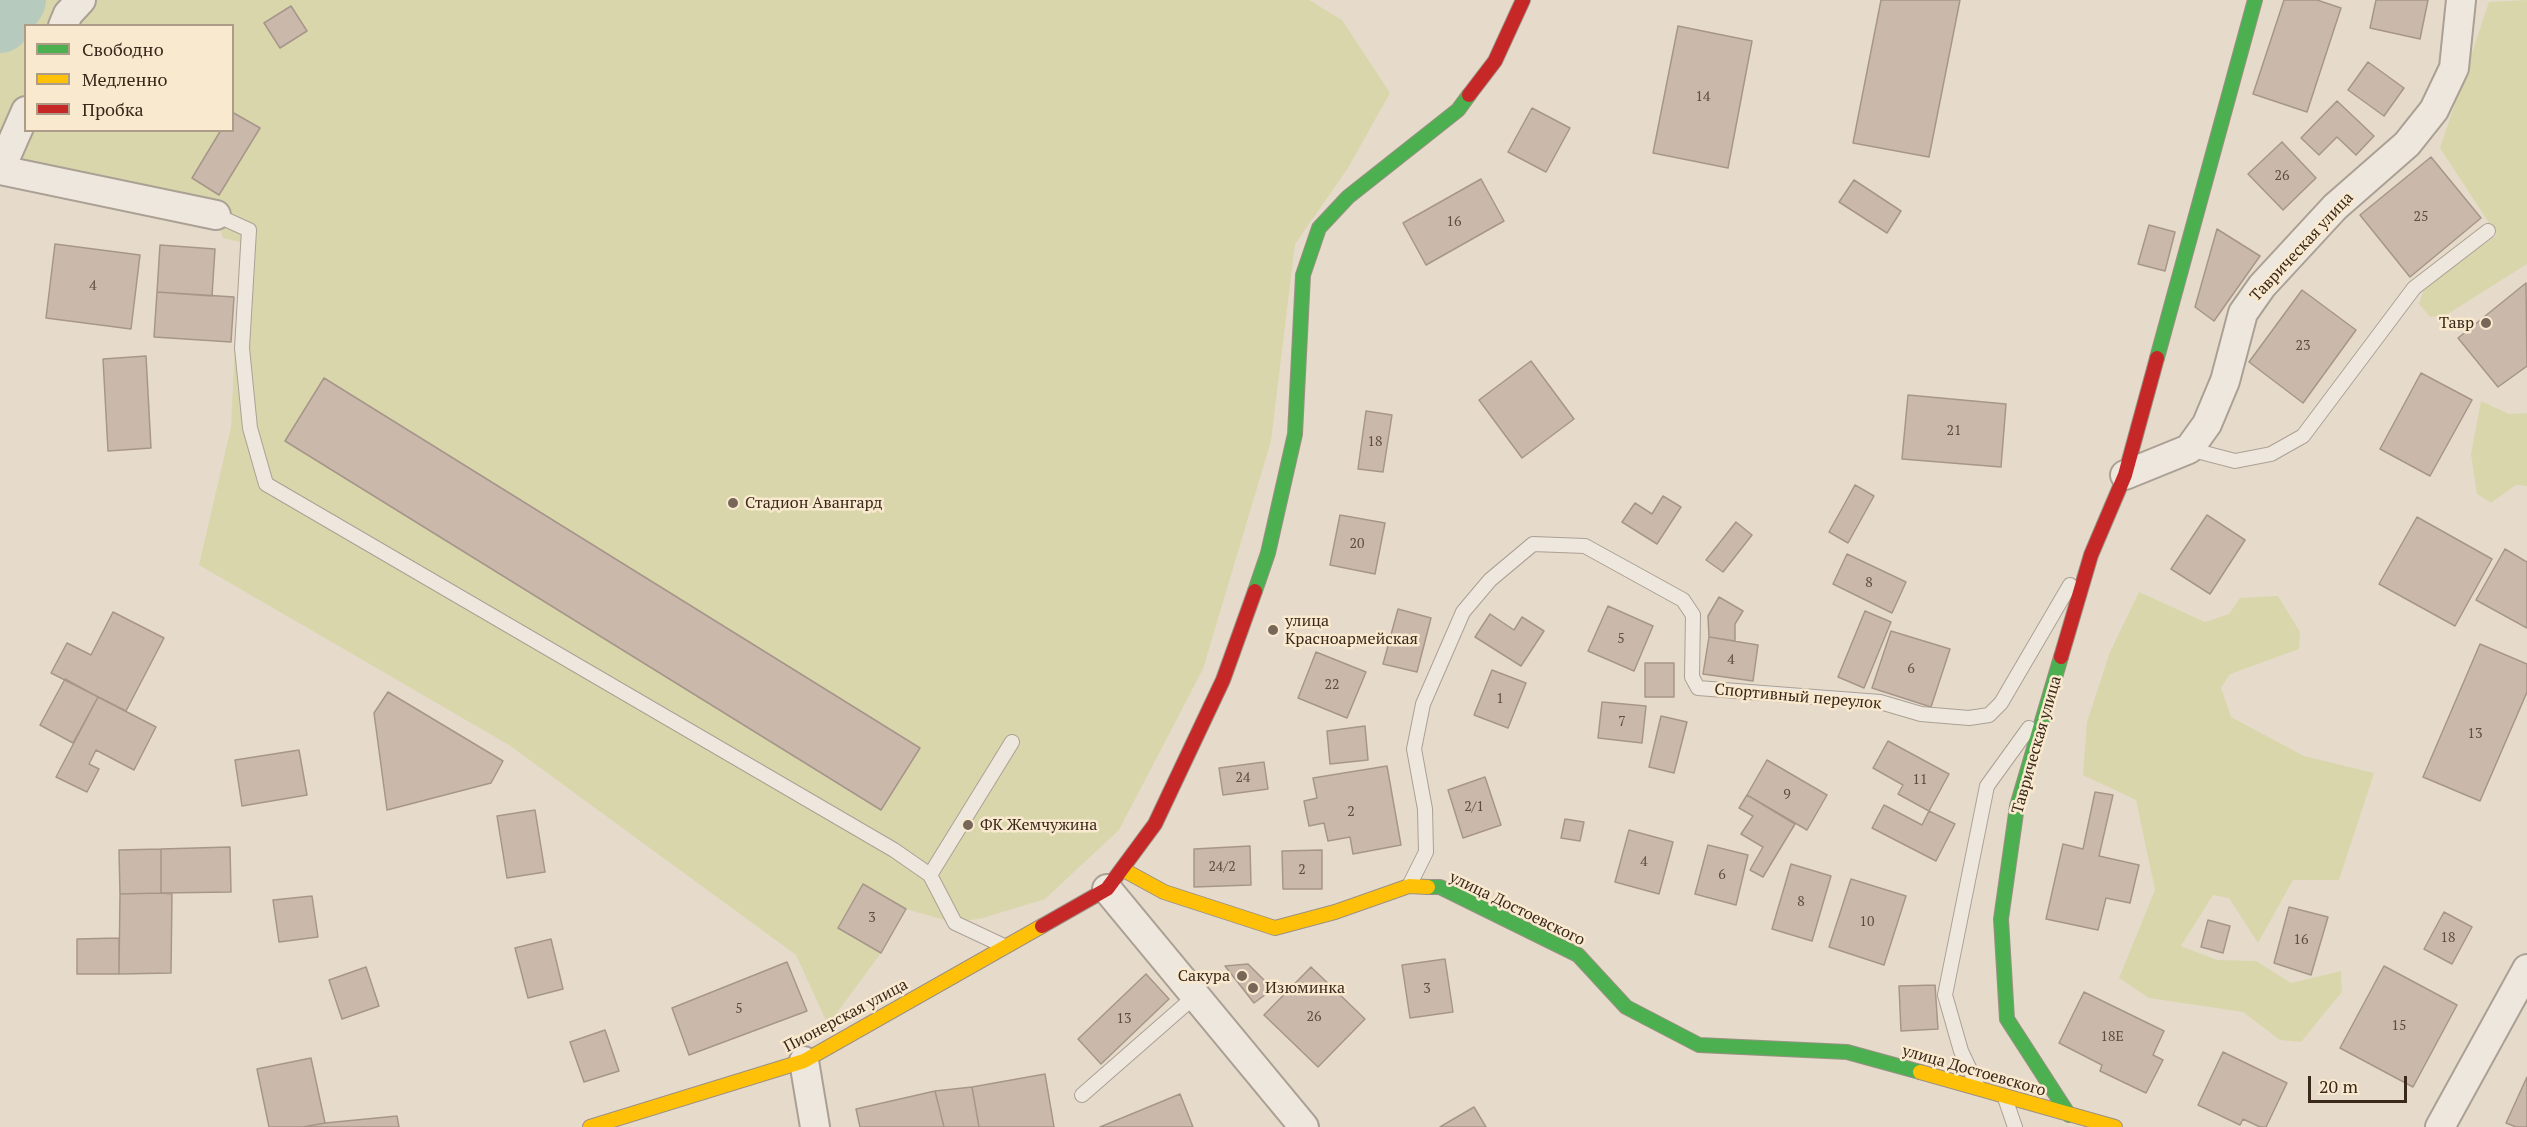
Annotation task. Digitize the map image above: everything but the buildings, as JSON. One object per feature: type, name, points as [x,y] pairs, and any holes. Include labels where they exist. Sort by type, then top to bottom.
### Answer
[{"type":"street","points":[[64,24],[68,14],[81,0]]},
{"type":"street","points":[[1304,1127],[1194,997],[1114,879],[1155,824],[1223,680],[1268,553],[1295,434],[1303,275],[1319,228],[1348,197],[1458,110],[1495,62],[1523,0]]},
{"type":"street","name":"Таврическая улица","points":[[2069,1115],[2007,1018],[2001,919],[2018,806],[2091,555],[2125,475],[2255,0]]},
{"type":"street","name":"Таврическая улица","points":[[2189,449],[2208,424],[2225,381],[2243,313],[2262,286],[2335,207],[2407,144],[2434,110],[2454,68],[2461,0]]},
{"type":"street","points":[[24,116],[0,170],[216,215]]},
{"type":"street","points":[[2125,475],[2189,449]]},
{"type":"street","name":"улица Достоевского","points":[[1114,879],[1164,892],[1275,928],[1335,912],[1409,886],[1440,887],[1578,955],[1626,1007],[1699,1045],[1847,1052],[2115,1127]]},
{"type":"street","name":"Пионерская улица","points":[[590,1127],[804,1061],[1007,947],[1114,879]]},
{"type":"street","points":[[2440,1127],[2527,969]]},
{"type":"street","points":[[804,1061],[815,1127]]},
{"type":"lane","points":[[216,215],[249,230],[242,348],[250,428],[266,484],[894,850],[930,875],[955,923],[1007,947]]},
{"type":"lane","points":[[2189,449],[2235,461],[2271,454],[2302,436],[2414,288],[2488,231]]},
{"type":"lane","name":"Спортивный переулок","points":[[1409,886],[1426,852],[1425,809],[1414,749],[1423,704],[1463,612],[1490,580],[1533,544],[1585,546],[1683,600],[1693,615],[1692,677],[1698,688],[1880,702],[1921,714],[1969,718],[1989,715],[2001,703],[2052,614],[2091,555]]},
{"type":"lane","points":[[1979,1089],[1961,1051],[1945,995],[1987,786],[2048,703]]},
{"type":"lane","points":[[930,875],[1012,742]]},
{"type":"lane","points":[[1082,1095],[1194,997]]},
{"type":"lane","points":[[2005,1096],[2015,1127]]},
{"type":"shaded area","name":"Стадион Авангард","points":[[0,0],[1309,0],[1342,20],[1390,93],[1348,168],[1295,244],[1271,441],[1203,669],[1119,830],[1045,899],[983,918],[955,923],[906,909],[881,953],[828,1025],[796,955],[509,745],[199,565],[231,427],[240,242],[223,238],[216,215],[0,170]]},
{"type":"shaded area","points":[[2527,0],[2527,264],[2446,315],[2430,317],[2419,304],[2425,286],[2497,235],[2440,148],[2489,2]]},
{"type":"shaded area","points":[[2481,401],[2509,414],[2527,413],[2527,486],[2516,485],[2491,503],[2477,494],[2471,454]]},
{"type":"shaded area","points":[[2139,592],[2205,622],[2229,614],[2240,598],[2278,596],[2300,632],[2299,649],[2230,674],[2221,688],[2231,717],[2304,756],[2374,773],[2339,880],[2293,880],[2258,943],[2229,898],[2213,895],[2181,946],[2217,960],[2256,961],[2291,983],[2341,971],[2342,992],[2301,1042],[2280,1040],[2243,1012],[2149,998],[2119,978],[2155,890],[2136,800],[2083,775],[2087,722],[2110,652]]},
{"type":"waterway","points":[[0,23],[16,0]]},
{"type":"traffic: fast","points":[[2157,358],[2255,0]]},
{"type":"traffic: fast","points":[[1255,591],[1268,553],[1295,434],[1303,275],[1319,228],[1348,197],[1458,110],[1469,95]]},
{"type":"traffic: fast","points":[[2061,657],[2017,806],[2001,919],[2007,1019],[2069,1115]]},
{"type":"traffic: fast","points":[[1428,887],[1440,887],[1578,955],[1626,1007],[1699,1045],[1847,1052],[1920,1072]]},
{"type":"traffic: slow","points":[[1122,869],[1164,892],[1275,928],[1335,912],[1409,886],[1428,887]]},
{"type":"traffic: slow","points":[[590,1127],[804,1061],[1042,926]]},
{"type":"traffic: slow","points":[[1920,1072],[2115,1127]]},
{"type":"traffic: jam","points":[[1469,95],[1495,61],[1523,0]]},
{"type":"traffic: jam","points":[[2061,657],[2091,555],[2125,475],[2157,358]]},
{"type":"traffic: jam","points":[[1042,926],[1107,889],[1155,824],[1223,680],[1255,591]]},
{"type":"place","name":"Тавр","points":[[2486,323]]},
{"type":"place","name":"Стадион Авангард","points":[[733,503]]},
{"type":"place","name":"улица Красноармейская","points":[[1273,630]]},
{"type":"place","name":"ФК Жемчужина","points":[[968,825]]},
{"type":"place","name":"Сакура","points":[[1242,976]]},
{"type":"place","name":"Изюминка","points":[[1253,988]]}]
